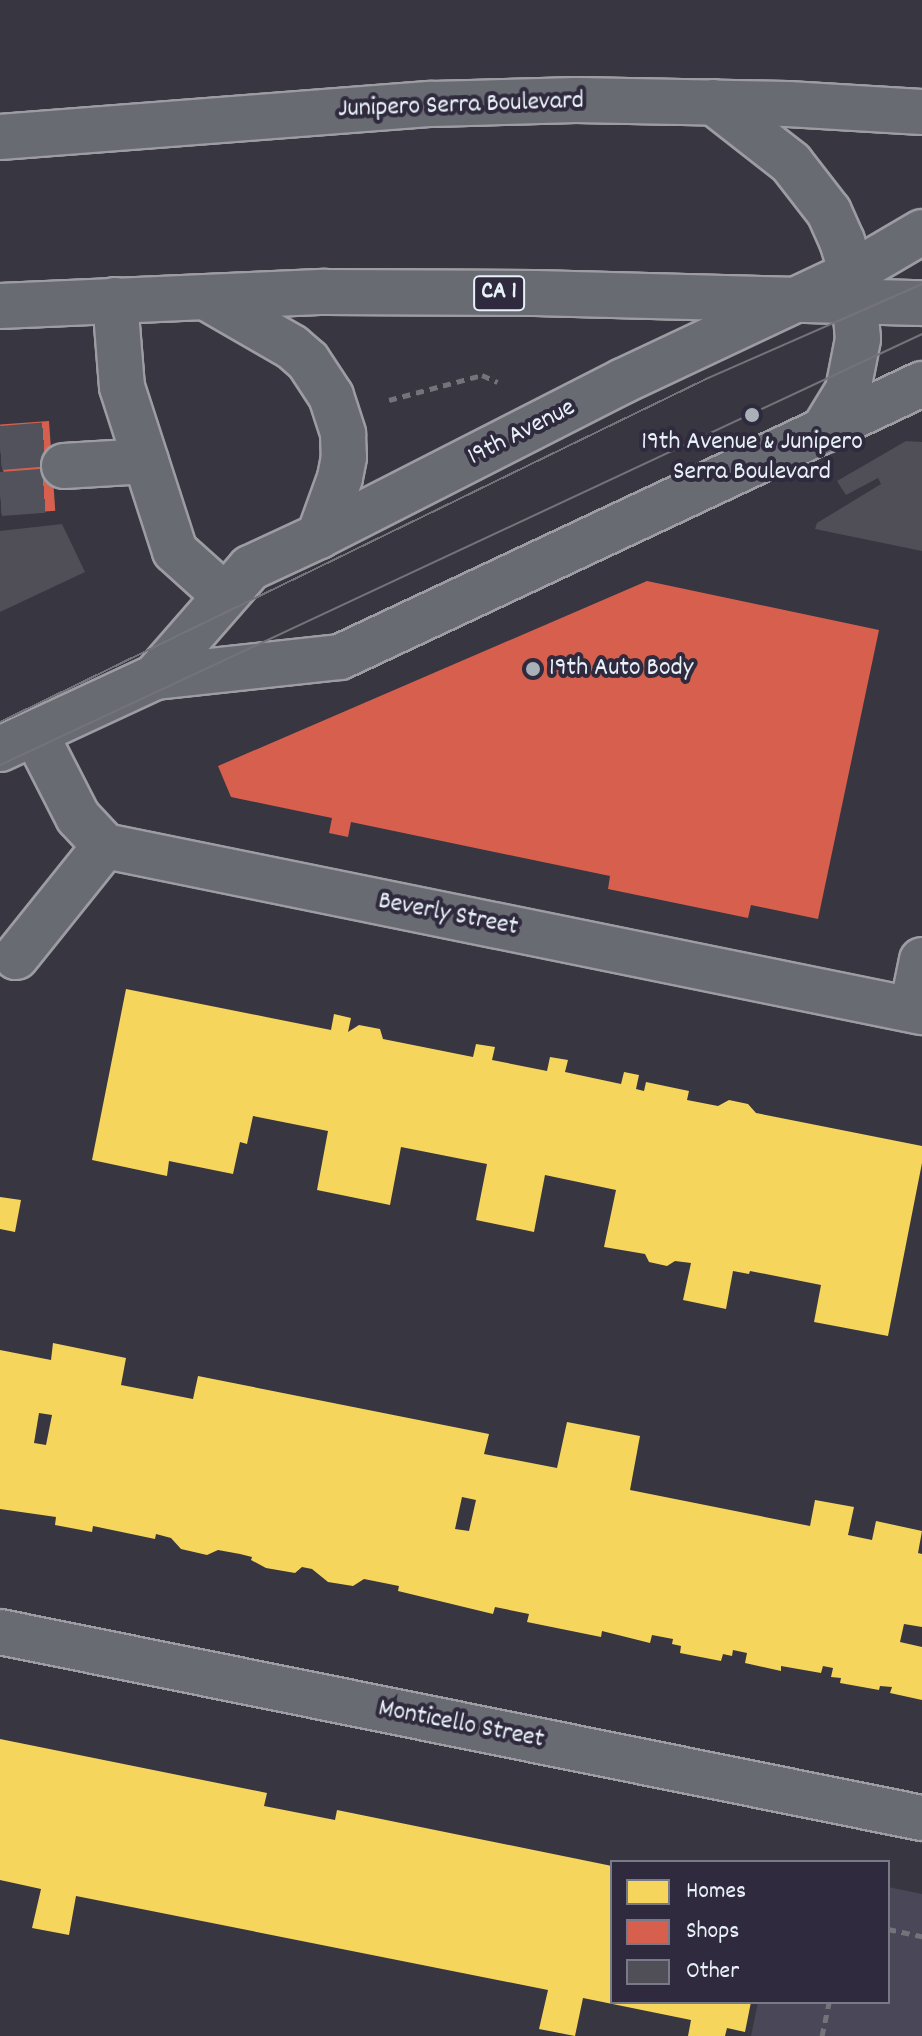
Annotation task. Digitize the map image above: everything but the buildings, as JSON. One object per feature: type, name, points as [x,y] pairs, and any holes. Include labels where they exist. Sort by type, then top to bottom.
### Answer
[{"type":"main road","name":"Junipero Serra Boulevard","points":[[0,137],[432,104],[576,100],[713,102],[922,112]]},
{"type":"main road","points":[[713,102],[768,142],[813,189],[838,232],[854,288],[858,339],[851,378],[838,411],[823,431]]},
{"type":"main road","points":[[854,288],[922,232]]},
{"type":"main road","name":"CA 1","points":[[0,306],[203,295],[452,292],[796,301],[854,288],[922,303]]},
{"type":"main road","points":[[203,295],[292,347],[308,361],[331,396],[343,434],[344,457],[340,478],[319,536]]},
{"type":"main road","points":[[115,300],[122,387],[175,551],[225,596]]},
{"type":"main road","name":"19th Avenue","points":[[155,677],[250,568],[623,381],[796,301]]},
{"type":"main road","name":"19th Avenue","points":[[18,741],[155,677],[340,657],[922,384]]},
{"type":"main road","points":[[56,467],[146,461]]},
{"type":"main road","points":[[16,957],[105,846],[18,741]]},
{"type":"main road","name":"Beverly Street","points":[[105,846],[917,1010]]},
{"type":"main road","points":[[917,1010],[922,960]]},
{"type":"main road","name":"Monticello Street","points":[[0,1632],[922,1818]]},
{"type":"path","points":[[374,404],[482,375],[502,384]]},
{"type":"path","points":[[890,1929],[922,1936]]},
{"type":"path","points":[[822,2036],[829,2004]]},
{"type":"shaded area","points":[[890,1887],[922,1894],[922,2036],[751,2036],[758,2004],[890,2004]]},
{"type":"tunnel","points":[[0,448],[50,444]]},
{"type":"tunnel","points":[[0,494],[54,490]]},
{"type":"tram line","points":[[0,722],[706,379],[922,284]]},
{"type":"tram line","points":[[0,765],[922,334]]},
{"type":"place","name":"19th Avenue & Junipero Serra Boulevard","points":[[752,415]]},
{"type":"place","name":"19th Auto Body","points":[[533,669]]}]
